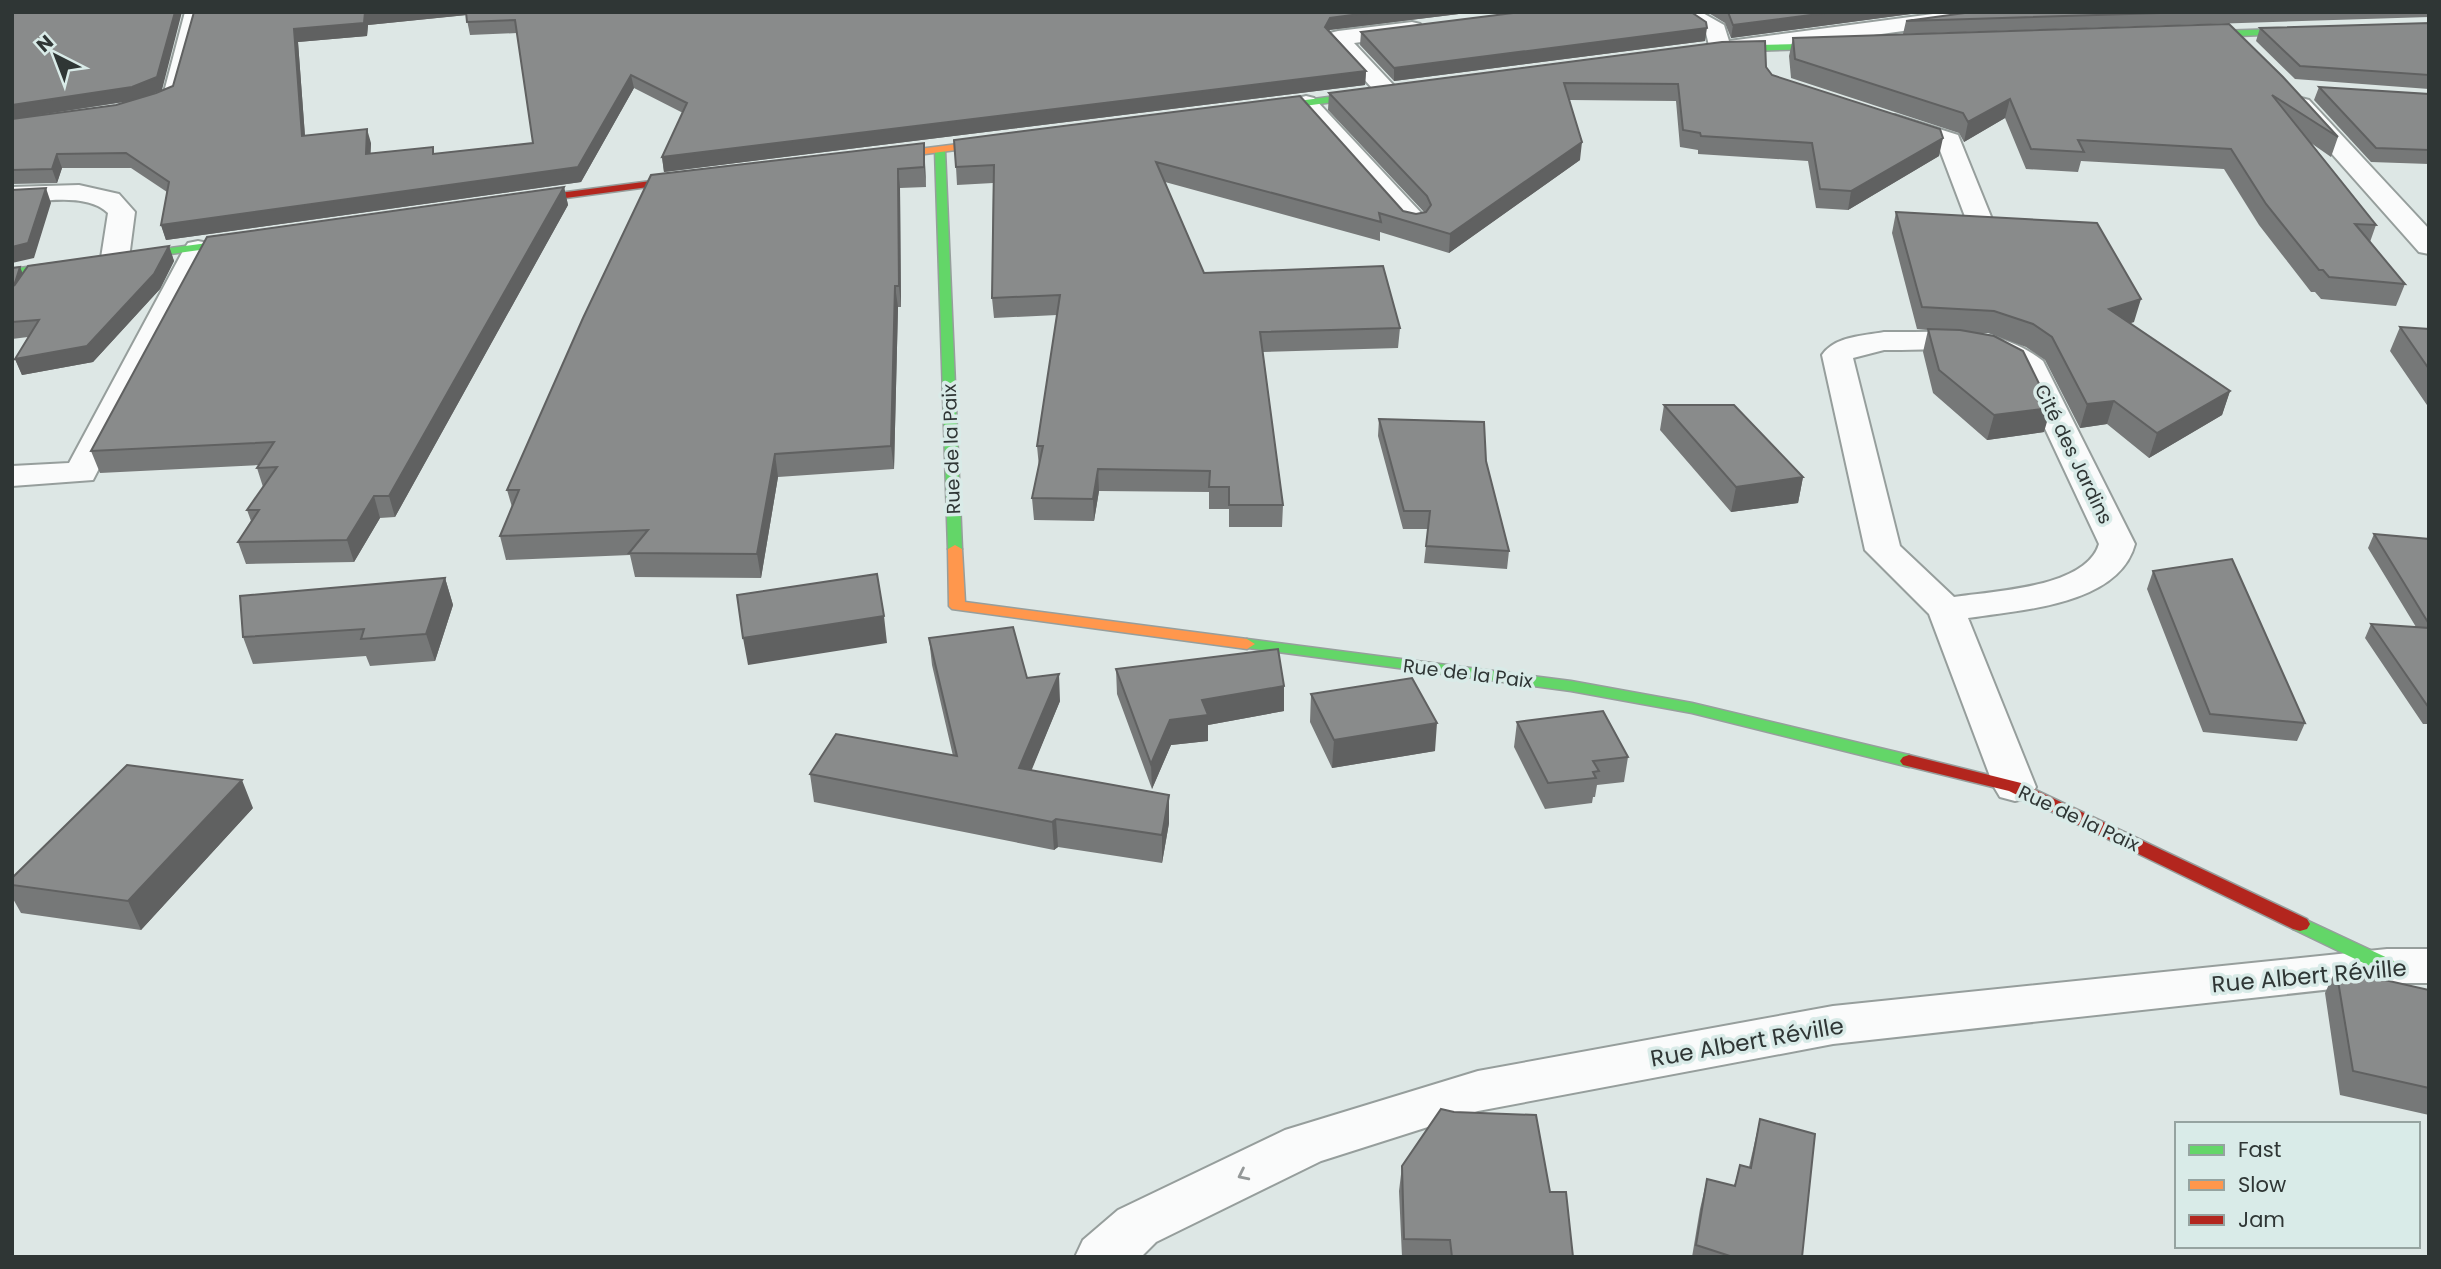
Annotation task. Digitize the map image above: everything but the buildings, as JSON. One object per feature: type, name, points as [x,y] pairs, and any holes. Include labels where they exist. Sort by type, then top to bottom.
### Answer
[{"type":"street","points":[[1685,12],[1716,30],[1712,50]]},
{"type":"street","points":[[1712,50],[1999,12]]},
{"type":"street","points":[[1394,91],[1338,38],[1432,27]]},
{"type":"street","points":[[2176,35],[2323,30]]},
{"type":"street","points":[[2231,33],[2259,61]]},
{"type":"street","points":[[1712,50],[1777,60],[1872,45]]},
{"type":"street","points":[[2323,91],[2287,89],[2429,246]]},
{"type":"street","points":[[1234,112],[1394,91]]},
{"type":"street","points":[[1306,103],[1414,222]]},
{"type":"street","points":[[1870,114],[1949,140],[1982,229]]},
{"type":"street","points":[[860,159],[1021,139]]},
{"type":"street","name":"Rue de la Paix","points":[[940,149],[957,606],[1571,686],[1692,708],[2015,787],[2408,966]]},
{"type":"street","points":[[497,205],[713,176]]},
{"type":"street","points":[[12,195],[79,193],[110,200],[122,212],[115,258]]},
{"type":"street","points":[[12,273],[266,239]]},
{"type":"street","points":[[12,476],[81,473],[198,248]]},
{"type":"street","name":"Cité des Jardins","points":[[1946,610],[2063,589],[2102,570],[2110,563],[2117,544],[2032,368],[2015,354],[1986,344],[1884,341],[1850,347],[1837,355],[1883,550],[1946,610],[2015,787]]},
{"type":"street","name":"Rue Albert Réville","points":[[1103,1257],[1137,1226],[1304,1145],[1478,1091],[1833,1025],[2408,966]]},
{"type":"lane","points":[[149,104],[171,94],[191,12]]},
{"type":"traffic: fast","points":[[2187,35],[2312,31]]},
{"type":"traffic: fast","points":[[1715,49],[1843,46]]},
{"type":"traffic: fast","points":[[1253,110],[1381,93]]},
{"type":"traffic: fast","points":[[940,150],[955,549]]},
{"type":"traffic: fast","points":[[12,273],[253,240]]},
{"type":"traffic: fast","points":[[1247,644],[1571,686],[1692,708],[1909,761]]},
{"type":"traffic: fast","points":[[2300,924],[2387,966]]},
{"type":"traffic: slow","points":[[871,158],[1006,141]]},
{"type":"traffic: slow","points":[[955,549],[957,606],[1247,644]]},
{"type":"traffic: jam","points":[[513,202],[697,178]]},
{"type":"traffic: jam","points":[[1909,761],[2015,787],[2300,924]]}]
